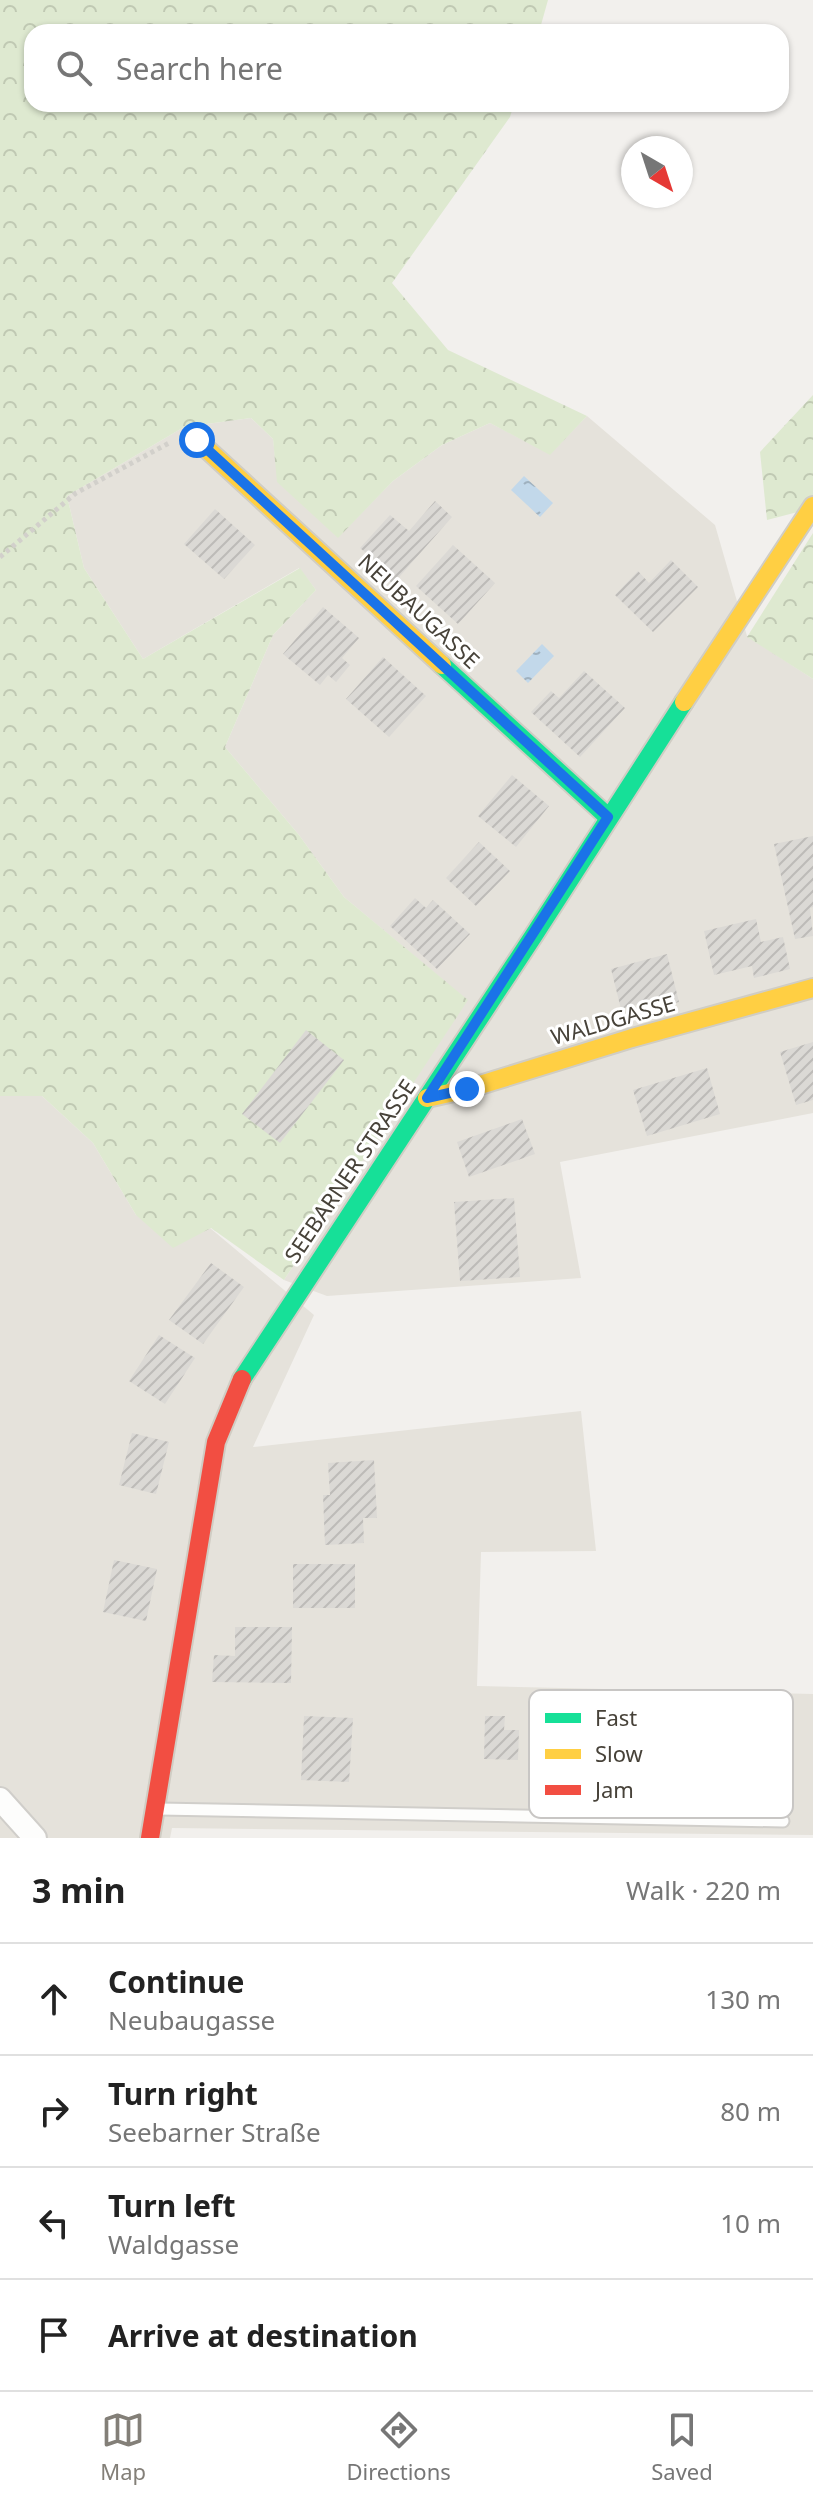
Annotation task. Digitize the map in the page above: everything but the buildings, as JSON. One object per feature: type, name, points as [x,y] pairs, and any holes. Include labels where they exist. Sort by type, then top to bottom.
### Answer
[{"type":"street","name":"NEUBAUGASSE","points":[[197,440],[608,817]]},
{"type":"street","name":"SEEBARNER STRASSE","points":[[150,1838],[216,1442],[243,1376],[813,506]]},
{"type":"street","name":"WALDGASSE","points":[[427,1098],[813,988]]},
{"type":"street","points":[[0,1799],[35,1838]]},
{"type":"lane","points":[[155,1809],[529,1816]]},
{"type":"lane","points":[[626,1818],[783,1821]]},
{"type":"path","points":[[0,557],[76,493],[170,442],[197,440]]},
{"type":"shaded area","points":[[587,416],[715,525],[747,636],[813,679],[813,1113],[560,1162],[581,1278],[327,1296],[284,1280],[467,1000],[344,897],[299,835],[225,747],[273,635],[316,590],[299,568],[143,659],[84,568],[67,496],[184,427],[251,418],[273,439],[278,482],[338,537],[393,481],[442,445],[490,423],[550,454]]},
{"type":"shaded area","points":[[0,1096],[42,1096],[93,1143],[136,1215],[210,1228],[314,1315],[253,1447],[581,1411],[596,1551],[481,1552],[477,1686],[645,1690],[529,1690],[529,1818],[793,1818],[793,1694],[813,1694],[813,1835],[172,1828],[170,1838],[0,1838]]},
{"type":"green space","points":[[0,0],[548,0],[541,24],[24,24],[24,112],[512,112],[392,283],[448,350],[587,416],[550,455],[490,423],[442,445],[393,481],[338,538],[277,482],[273,439],[251,418],[184,427],[67,496],[84,568],[143,659],[300,568],[316,590],[273,635],[225,747],[299,835],[344,897],[468,1000],[284,1280],[211,1228],[173,1248],[136,1215],[93,1143],[42,1096],[0,1096]]},
{"type":"green space","points":[[813,395],[813,508],[767,520],[760,452]]},
{"type":"green space","points":[[813,533],[813,679],[747,637]]},
{"type":"water","points":[[524,476],[553,503],[540,517],[511,490]]},
{"type":"water","points":[[542,644],[554,656],[528,683],[516,671]]},
{"type":"traffic: fast","points":[[442,665],[608,817]]},
{"type":"traffic: fast","points":[[242,1379],[684,702]]},
{"type":"traffic: slow","points":[[197,440],[442,665]]},
{"type":"traffic: slow","points":[[684,702],[813,506]]},
{"type":"traffic: slow","points":[[427,1098],[813,988]]},
{"type":"traffic: jam","points":[[150,1838],[216,1442],[242,1379]]},
{"type":"route","points":[[197,440],[608,817],[427,1098],[467,1089]]}]
